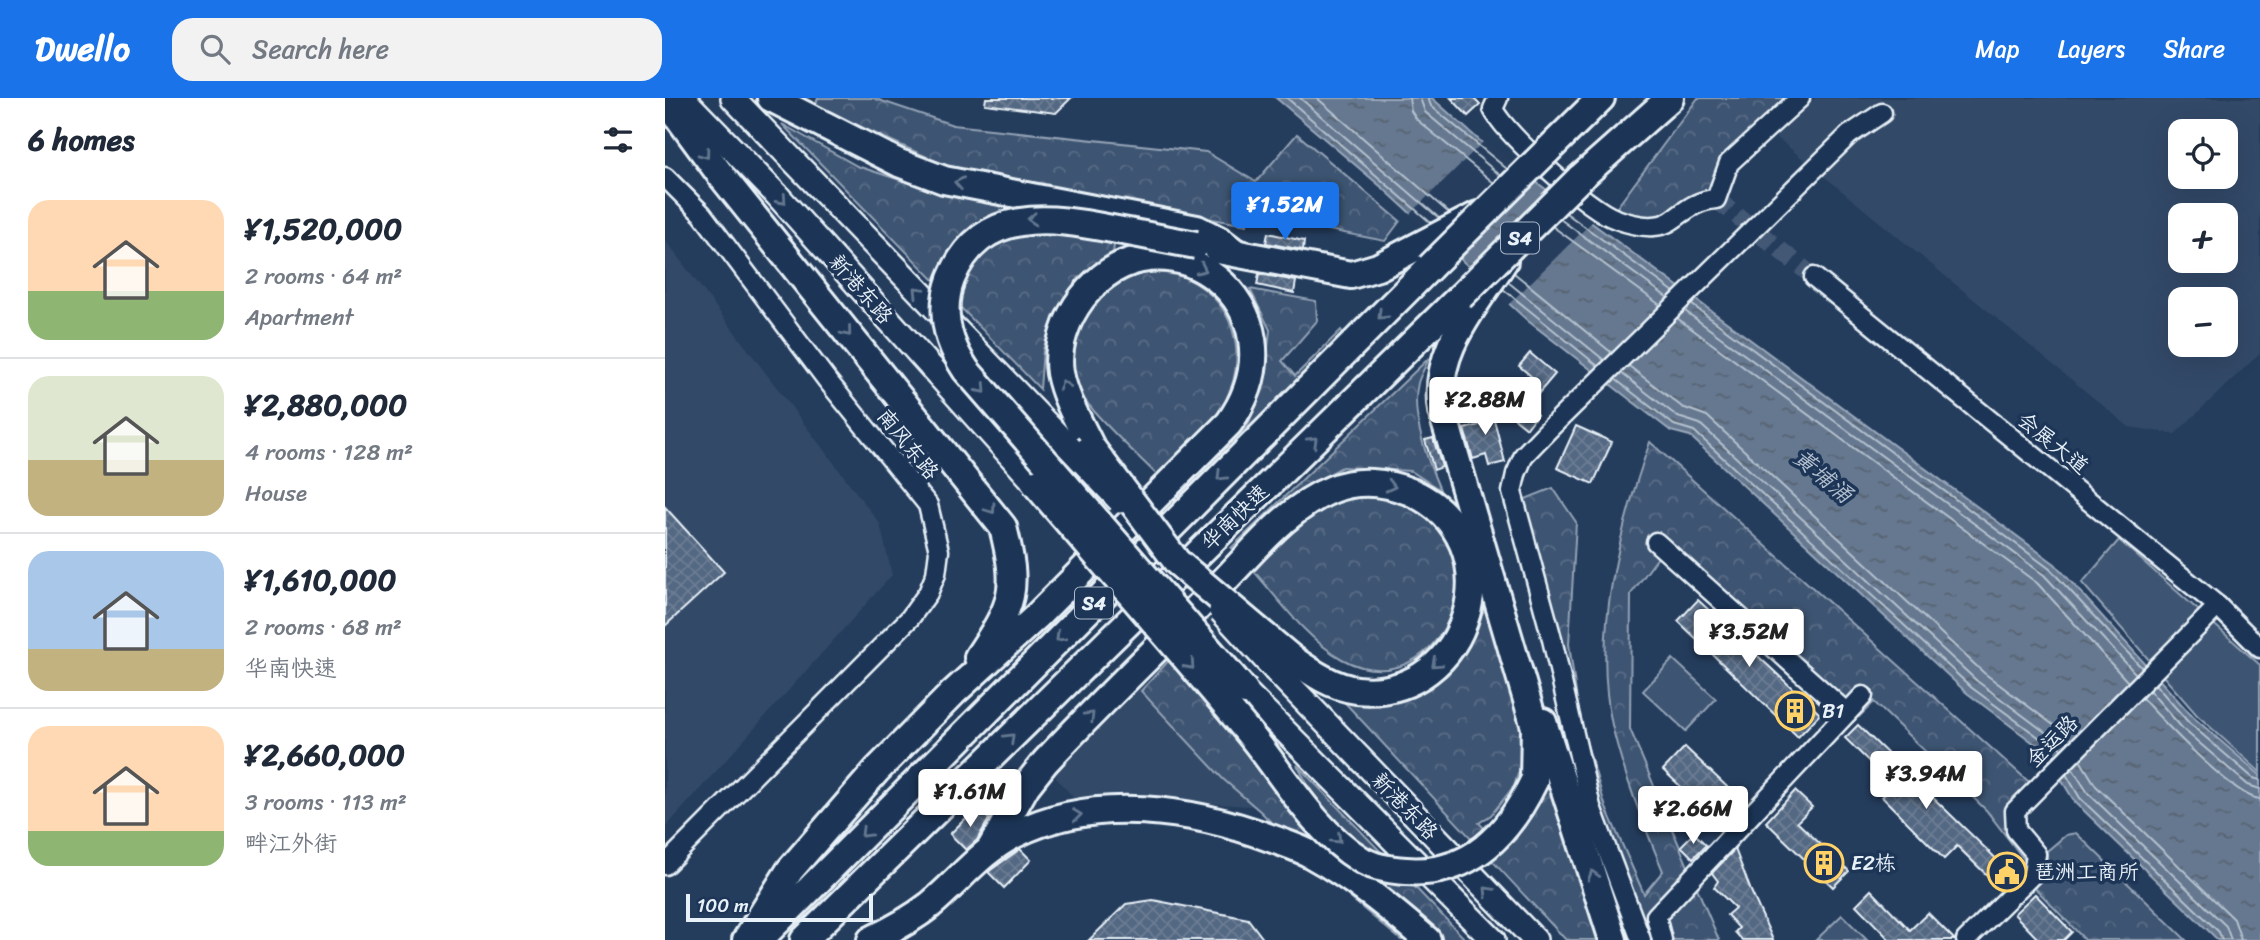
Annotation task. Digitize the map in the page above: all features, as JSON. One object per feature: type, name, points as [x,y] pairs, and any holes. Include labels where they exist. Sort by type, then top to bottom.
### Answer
[{"type":"highway","points":[[771,98],[921,173],[964,184],[1197,229],[1219,240],[1236,253]]},
{"type":"highway","name":"华南快速","points":[[759,940],[1421,258],[1487,210],[1601,98]]},
{"type":"highway","name":"华南快速","points":[[804,940],[1466,304],[1518,239],[1579,179],[1670,98]]},
{"type":"highway","points":[[665,99],[720,174],[1003,527],[1012,572],[1006,616],[953,693]]},
{"type":"highway","points":[[1245,691],[966,370],[955,353],[946,326],[947,299],[954,272],[975,246],[1007,224],[1031,218],[1068,220],[1351,275],[1421,258]]},
{"type":"highway","points":[[746,940],[790,870],[877,770],[953,693],[1036,617],[1229,423],[1239,408],[1252,375],[1252,337],[1235,295],[1217,277],[1178,260],[1135,260],[1101,277],[1073,310],[1061,343],[1060,374],[1079,447],[1177,562],[1283,665],[1356,690],[1382,689],[1403,683],[1437,663],[1461,633],[1471,597],[1472,580],[1468,556],[1456,530],[1440,511],[1410,492],[1376,482],[1333,489],[1312,500],[1267,538],[1045,762],[1026,786],[991,848]]},
{"type":"highway","points":[[1035,483],[1243,726],[1312,815],[1361,860],[1390,870],[1424,872],[1454,866],[1484,852],[1506,830],[1534,781],[1535,727],[1442,411],[1439,389],[1447,352],[1466,304]]},
{"type":"highway","points":[[1490,570],[1569,798],[1613,940]]},
{"type":"highway","points":[[871,940],[923,911],[991,848],[1024,830],[1063,816],[1135,811],[1198,815],[1230,823],[1311,854],[1387,906],[1427,940]]},
{"type":"main road","name":"新港东路","points":[[683,98],[770,187],[1035,483],[1493,940]]},
{"type":"main road","name":"新港东路","points":[[733,98],[1079,447]]},
{"type":"main road","name":"新港东路","points":[[1283,665],[1535,940]]},
{"type":"street","points":[[1497,98],[1493,109],[1499,122],[1557,176],[1615,219],[1653,226],[1669,223],[1697,201],[1716,199],[1729,163],[1801,98]]},
{"type":"street","points":[[1641,940],[1591,807],[1551,635],[1512,492],[1515,474],[1524,456],[1550,428],[1849,135],[1882,113]]},
{"type":"street","name":"南风东路","points":[[665,177],[702,214],[827,380],[928,505],[939,551],[928,593],[910,618],[665,864]]},
{"type":"street","name":"会展大道","points":[[1814,277],[2218,606],[2260,648]]},
{"type":"street","points":[[1656,542],[1847,713]]},
{"type":"street","name":"金运路","points":[[1966,940],[2028,873],[2036,854],[2015,830],[2015,811],[2218,606]]},
{"type":"street","points":[[1662,940],[1656,916],[1863,696]]},
{"type":"shaded area","points":[[1815,98],[2260,98],[2260,353],[2175,434],[2129,427],[1775,136]]},
{"type":"shaded area","points":[[665,240],[880,524],[892,575],[665,828]]},
{"type":"shaded area","points":[[1137,675],[1265,807],[1126,798],[1074,798],[1056,778],[1061,750]]},
{"type":"green space","points":[[818,98],[873,98],[953,125],[1206,152],[1256,182],[1297,134],[1400,221],[1385,241],[1247,214],[1247,225],[973,178],[815,106]]},
{"type":"green space","points":[[1698,98],[1796,98],[1711,194],[1658,223],[1615,210]]},
{"type":"green space","points":[[782,124],[857,166],[934,191],[1117,222],[1112,261],[1086,271],[1054,315],[1043,350],[1040,389]]},
{"type":"green space","points":[[1149,271],[1186,278],[1205,290],[1219,304],[1229,321],[1235,340],[1236,359],[1234,380],[1215,418],[1195,441],[1157,475],[1092,409],[1072,380],[1067,367],[1069,347],[1084,317],[1113,288],[1129,278]]},
{"type":"green space","points":[[1250,289],[1316,301],[1317,321],[1282,361],[1295,376],[1341,330],[1344,335],[1183,501],[1178,496],[1248,425],[1263,389],[1270,330]]},
{"type":"green space","points":[[1429,358],[1418,383],[1416,409],[1426,452],[1440,490],[1411,471],[1342,467],[1312,483],[1288,502],[1236,553],[1231,548]]},
{"type":"green space","points":[[1650,442],[2029,782],[2007,816],[2012,837],[2028,859],[2026,862],[1986,810],[1874,702],[1859,717],[1659,556],[1631,594],[1630,729],[1719,940],[1644,940],[1592,794],[1520,501],[1553,488],[1576,522],[1569,644],[1580,721],[1606,808],[1644,894],[1663,871],[1622,763],[1612,725],[1605,654],[1612,581],[1629,509]]},
{"type":"green space","points":[[1394,495],[1439,524],[1453,551],[1457,579],[1453,608],[1441,633],[1423,653],[1399,666],[1372,669],[1342,659],[1316,641],[1251,568],[1282,536],[1341,496]]},
{"type":"green space","points":[[2119,540],[2260,665],[2260,772],[2197,715],[2082,583]]},
{"type":"green space","points":[[1485,609],[1495,610],[1527,747],[1514,786],[1491,815],[1479,823],[1505,849],[1516,839],[1548,762],[1604,940],[1566,940],[1335,692],[1390,700],[1407,697],[1422,690],[1435,680],[1458,653]]},
{"type":"green space","points":[[1171,658],[1297,802],[1314,796],[1297,765],[1466,940],[1401,940],[1324,876],[1261,812],[1223,779],[1141,691]]},
{"type":"green space","points":[[1673,659],[1716,699],[1686,731],[1643,691]]},
{"type":"green space","points":[[2076,833],[2186,940],[2085,940],[2033,886],[2047,870],[2047,851],[2066,835]]},
{"type":"green space","points":[[1842,915],[1867,940],[1816,940]]},
{"type":"water","name":"黄埔涌","points":[[1276,98],[1432,98],[1479,140],[2055,564],[2193,717],[2260,775],[2260,940],[2218,940],[2075,802],[2043,750],[1967,693],[1690,436],[1671,431],[1528,321],[1385,190]]},
{"type":"pier","points":[[1485,140],[1539,179],[1457,261],[1408,216]]},
{"type":"pier","points":[[1550,187],[1594,220],[1507,306],[1466,269]]},
{"type":"building","points":[[986,98],[1071,98],[1056,113],[985,104]]},
{"type":"building","points":[[1451,98],[1473,98],[1480,105],[1468,116]]},
{"type":"building","points":[[1268,233],[1304,241],[1303,250],[1266,243]]},
{"type":"building","points":[[1259,274],[1296,281],[1294,293],[1257,285]]},
{"type":"building","points":[[1530,353],[1555,374],[1527,407],[1537,415],[1527,428],[1497,404],[1508,391],[1515,397],[1532,377],[1519,366]]},
{"type":"building","points":[[1490,404],[1505,462],[1489,466],[1486,455],[1473,459],[1464,429],[1479,425],[1474,408]]},
{"type":"building","points":[[1576,426],[1612,442],[1593,484],[1557,468]]},
{"type":"building","points":[[1433,438],[1442,467],[1434,470],[1425,440]]},
{"type":"building","points":[[665,507],[724,572],[665,626]]},
{"type":"building","points":[[1698,600],[1820,714],[1798,737],[1678,621]]},
{"type":"building","points":[[1858,725],[2013,875],[2000,888],[1957,846],[1944,859],[1882,797],[1893,785],[1845,738]]},
{"type":"building","points":[[1685,747],[1742,801],[1721,824],[1663,770]]},
{"type":"building","points":[[1795,791],[1812,807],[1797,822],[1849,871],[1833,887],[1766,822]]},
{"type":"building","points":[[977,807],[989,819],[977,840],[966,850],[950,834]]},
{"type":"building","points":[[1694,833],[1706,845],[1693,858],[1681,846]]},
{"type":"building","points":[[1020,849],[1031,860],[1004,888],[988,872]]},
{"type":"building","points":[[1735,849],[1773,940],[1742,940],[1735,932],[1739,928],[1727,915],[1735,908],[1714,887],[1718,881],[1712,873]]},
{"type":"building","points":[[1871,890],[1910,930],[1928,913],[1955,940],[1890,940],[1856,905]]},
{"type":"building","points":[[2035,894],[2072,932],[2064,940],[2039,940],[2014,914]]},
{"type":"building","points":[[1153,900],[1248,919],[1264,940],[1089,940],[1126,904]]},
{"type":"tunnel","points":[[1716,199],[1814,277]]},
{"type":"place","name":"B1","points":[[1795,711]]},
{"type":"place","name":"E2栋","points":[[1824,863]]},
{"type":"place","name":"琶洲工商所","points":[[2007,872]]}]
